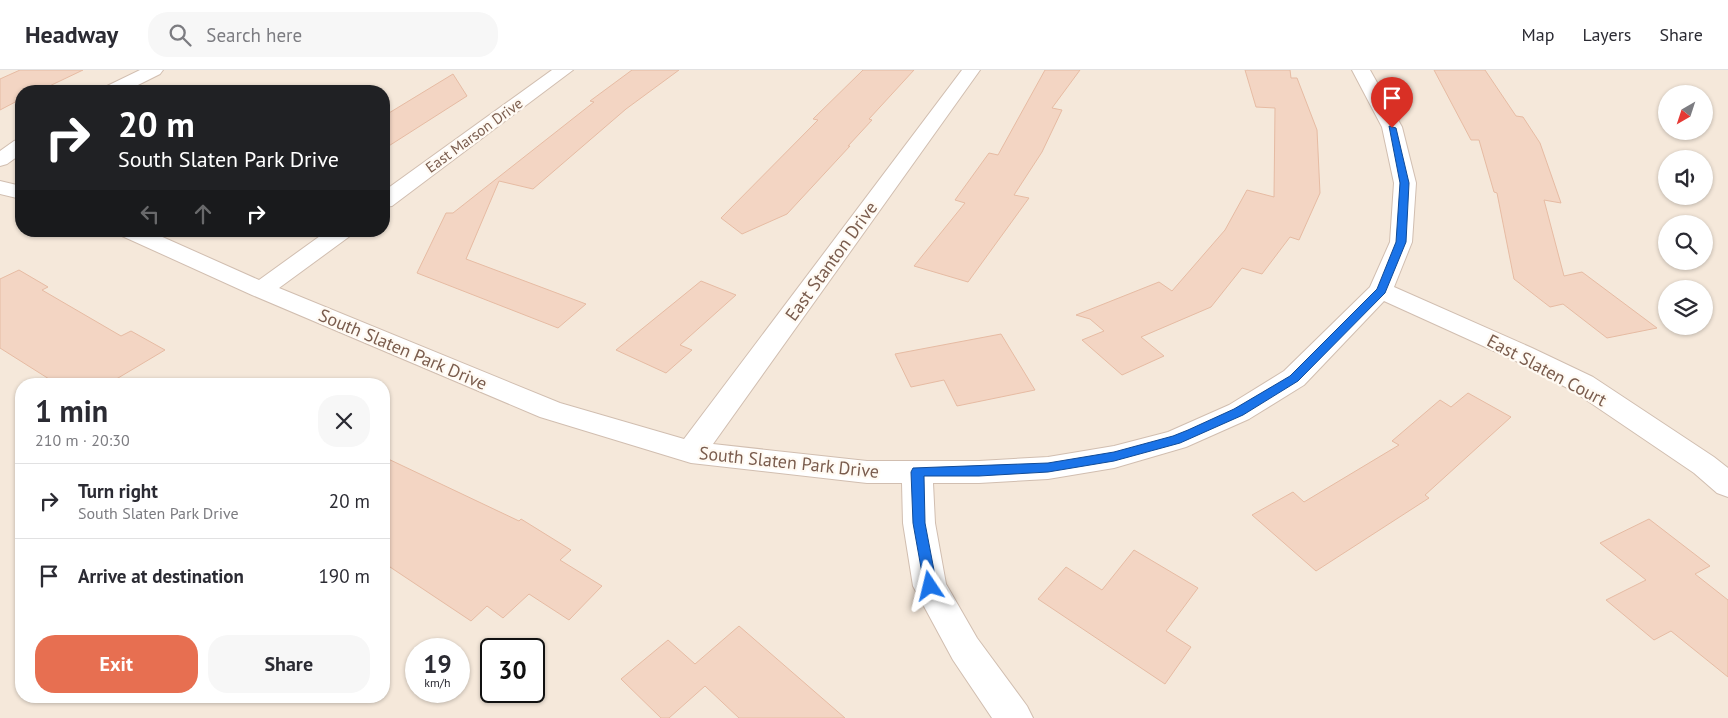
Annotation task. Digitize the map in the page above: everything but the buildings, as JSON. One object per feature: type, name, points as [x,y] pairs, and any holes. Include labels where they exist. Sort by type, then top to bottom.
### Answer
[{"type":"street","points":[[124,85],[154,70]]},
{"type":"street","name":"East Marson Drive","points":[[390,197],[564,70]]},
{"type":"street","name":"East Stanton Drive","points":[[691,452],[971,70]]},
{"type":"street","name":"South Slaten Park Drive","points":[[143,237],[261,290],[550,410],[691,452],[867,472],[979,472],[1048,468],[1114,457],[1176,440],[1238,412],[1294,378],[1381,290],[1401,242],[1404,183],[1392,128],[1361,70]]},
{"type":"street","points":[[0,160],[15,149]]},
{"type":"street","points":[[0,187],[15,191]]},
{"type":"street","points":[[261,290],[334,237]]},
{"type":"street","name":"East Slaten Court","points":[[1381,290],[1523,354],[1583,384],[1704,465],[1728,485]]},
{"type":"street","points":[[917,472],[919,523],[930,586],[965,649],[1014,718]]},
{"type":"shaded area","points":[[0,70],[1728,70],[1728,718],[0,718]]},
{"type":"route","points":[[930,586],[919,523],[917,472],[979,472],[1048,468],[1114,457],[1176,440],[1192,433],[1238,412],[1294,378],[1381,290],[1401,242],[1404,183],[1392,128]]}]
